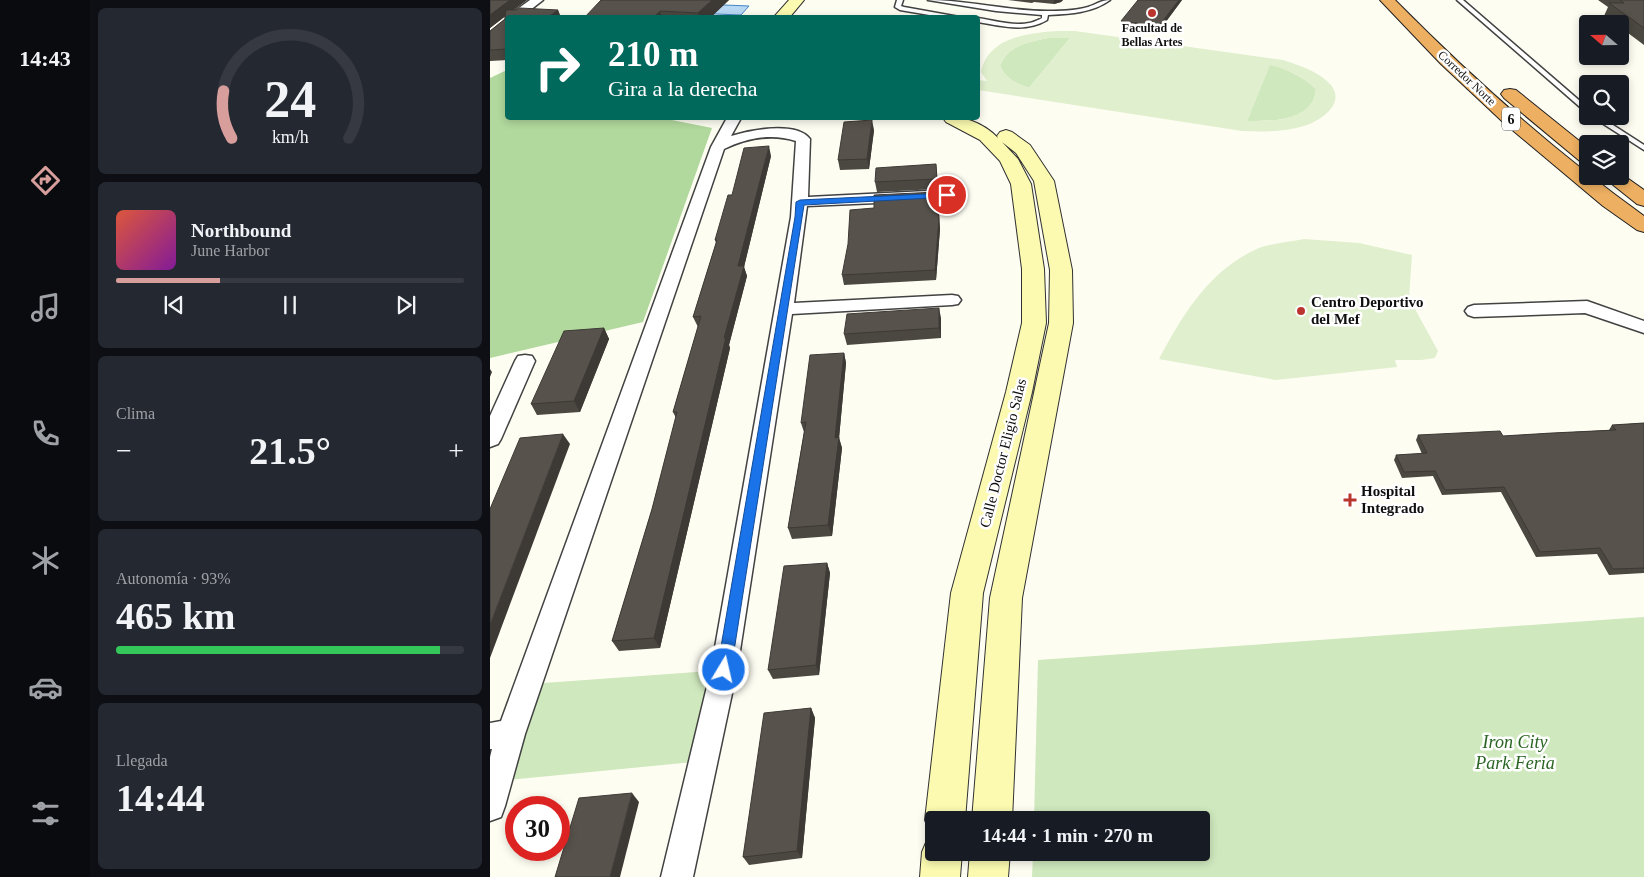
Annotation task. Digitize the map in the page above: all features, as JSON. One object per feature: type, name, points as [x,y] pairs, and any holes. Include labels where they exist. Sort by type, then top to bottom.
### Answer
[{"type":"highway","name":"Corredor Norte","points":[[1387,0],[1410,24],[1541,146],[1644,226]]},
{"type":"highway","name":"Corredor Norte","points":[[1408,0],[1436,28]]},
{"type":"highway","name":"Corredor Norte","points":[[1499,85],[1579,151]]},
{"type":"highway","points":[[1624,185],[1644,200]]},
{"type":"street","points":[[516,15],[537,0]]},
{"type":"street","points":[[783,15],[796,0]]},
{"type":"street","points":[[798,15],[810,0]]},
{"type":"street","name":"Calle Doctor Eligio Salas","points":[[980,118],[1023,148],[1044,181],[1061,270],[1061,323],[1006,598],[993,811]]},
{"type":"street","points":[[490,806],[501,735],[718,147],[733,120]]},
{"type":"street","name":"Calle Doctor Eligio Salas","points":[[946,811],[967,593],[1019,392],[1034,323],[1033,269],[1021,184],[1008,159],[986,136],[956,120]]},
{"type":"street","points":[[677,877],[724,670],[800,217],[803,139],[774,132],[733,138],[718,147]]},
{"type":"street","points":[[800,202],[947,195]]},
{"type":"street","points":[[784,309],[952,300]]},
{"type":"street","points":[[1474,311],[1587,307],[1644,327]]},
{"type":"street","points":[[490,439],[525,361]]},
{"type":"street","points":[[940,877],[941,861]]},
{"type":"street","points":[[988,877],[989,861]]},
{"type":"lane","points":[[900,0],[898,7],[902,9],[942,15]]},
{"type":"lane","points":[[931,0],[1045,14],[1086,9],[1107,0]]},
{"type":"lane","points":[[1460,0],[1579,104]]},
{"type":"lane","points":[[980,20],[1028,26],[1045,19],[1045,14]]},
{"type":"lane","points":[[1608,125],[1644,148]]},
{"type":"green space","points":[[1075,31],[1283,60],[1321,76],[1331,85],[1335,92],[1335,99],[1333,105],[1324,116],[1310,124],[1281,130],[1242,131],[980,90],[980,80],[987,81],[981,72],[985,60],[992,51],[1011,39],[1034,33]],"holes":[[[1048,38],[1070,38],[1029,88],[1015,82],[1002,70],[1000,65],[1004,58],[1020,46]],[[1270,65],[1306,80],[1316,89],[1313,100],[1308,108],[1300,114],[1279,120],[1247,121]]]},
{"type":"green space","points":[[1048,38],[1070,38],[1029,88],[1015,82],[1005,74],[1000,65],[1008,53],[1026,43]]},
{"type":"green space","points":[[1270,64],[1295,74],[1311,84],[1316,89],[1313,100],[1308,108],[1300,114],[1279,120],[1247,121]]},
{"type":"green space","points":[[505,71],[505,120],[672,120],[712,128],[643,322],[490,358],[490,78]]},
{"type":"green space","name":"Centro Deportivo del Mef","points":[[1304,239],[1359,243],[1412,255],[1409,298],[1438,351],[1435,358],[1395,360],[1397,367],[1276,380],[1159,359],[1188,310],[1212,280],[1226,268],[1259,248]]},
{"type":"green space","name":"Iron City Park Feria","points":[[1644,617],[1644,877],[1032,877],[1033,861],[1210,861],[1210,811],[1034,811],[1038,660]]},
{"type":"green space","points":[[724,670],[704,761],[498,781],[530,684]]},
{"type":"water","points":[[700,4],[749,6],[741,15],[691,13]]},
{"type":"building","points":[[490,0],[510,0],[490,15]]},
{"type":"building","points":[[601,0],[712,0],[698,13],[660,11],[656,15],[587,15]]},
{"type":"building","name":"Facultad de Bellas Artes","points":[[1138,0],[1179,0],[1159,26],[1121,21]]},
{"type":"building","points":[[1620,0],[1644,0],[1644,28],[1629,17],[1629,15],[1626,15],[1609,3],[1624,3]]},
{"type":"building","points":[[520,8],[558,10],[551,15],[505,15],[506,10]]},
{"type":"building","points":[[505,19],[505,49],[490,50],[490,31]]},
{"type":"building","points":[[872,120],[867,159],[838,160],[844,122]]},
{"type":"building","points":[[769,146],[738,266],[744,266],[724,338],[726,337],[654,638],[612,641],[652,509],[677,412],[673,412],[701,316],[693,317],[717,240],[715,240],[728,195],[732,195],[744,148]]},
{"type":"building","points":[[936,164],[937,179],[875,182],[876,168]]},
{"type":"building","points":[[937,192],[939,218],[935,270],[842,275],[848,244],[850,210],[874,208],[874,195]]},
{"type":"building","points":[[939,308],[939,328],[844,334],[847,314]]},
{"type":"building","points":[[604,328],[574,401],[531,404],[564,331]]},
{"type":"building","points":[[844,353],[835,438],[839,437],[828,525],[788,528],[806,422],[801,423],[810,355]]},
{"type":"building","points":[[1644,423],[1644,568],[1613,569],[1600,548],[1540,552],[1504,487],[1445,490],[1435,471],[1404,472],[1396,455],[1427,453],[1418,435],[1500,431],[1503,436],[1616,430],[1612,425]]},
{"type":"building","points":[[563,434],[490,625],[490,509],[520,438]]},
{"type":"building","points":[[827,563],[816,665],[768,670],[784,566]]},
{"type":"building","points":[[811,708],[797,851],[743,857],[764,713]]},
{"type":"building","points":[[632,793],[610,877],[555,877],[560,861],[570,861],[570,828],[579,798]]},
{"type":"place","name":"Facultad de Bellas Artes","points":[[1152,13]]},
{"type":"place","name":"Centro Deportivo del Mef","points":[[1301,311]]},
{"type":"place","name":"Hospital Integrado","points":[[1350,500]]},
{"type":"route","points":[[724,670],[800,217],[800,202],[947,195]]}]
